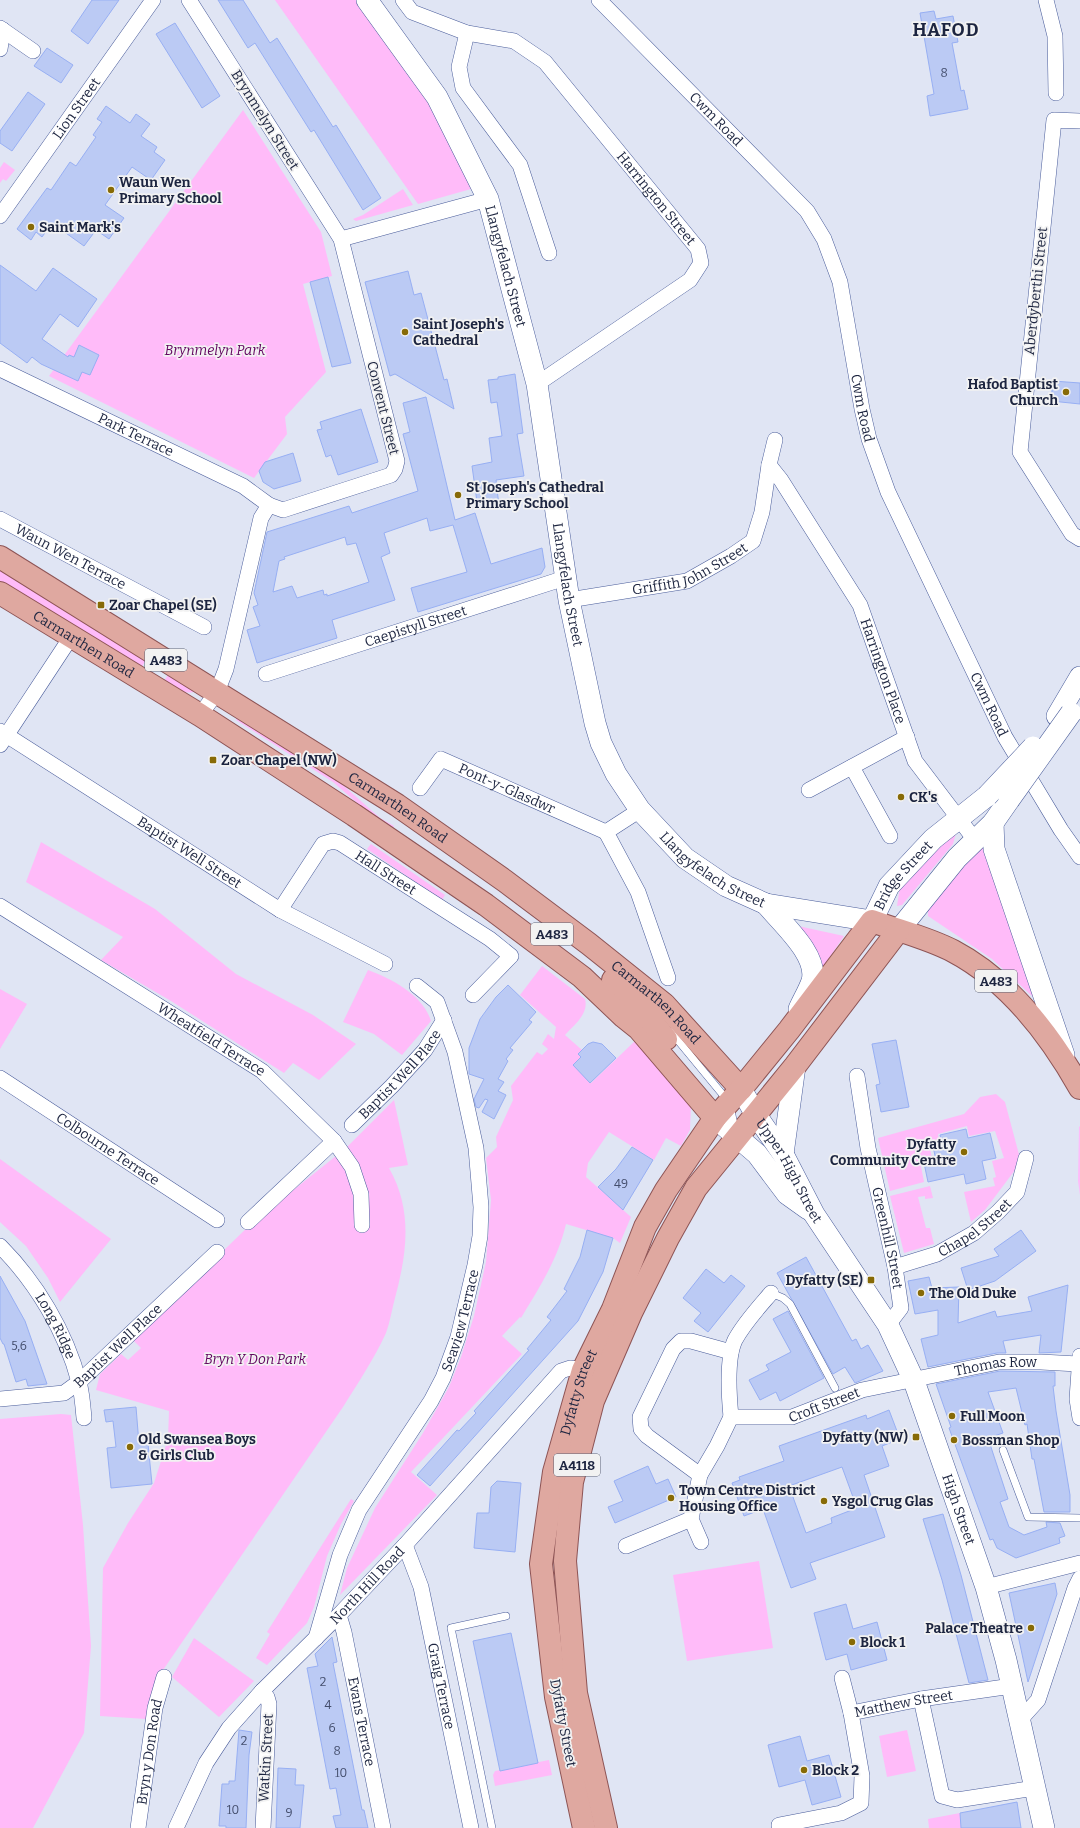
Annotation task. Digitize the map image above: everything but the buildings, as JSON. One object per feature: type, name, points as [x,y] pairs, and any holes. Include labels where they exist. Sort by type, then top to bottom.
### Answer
[{"type":"main road","name":"Llangyfelach Street","points":[[367,0],[436,97],[488,199],[536,384],[565,578],[601,743],[619,779],[640,810],[685,858],[726,886],[766,904],[872,921]]},
{"type":"main road","name":"Carmarthen Road","points":[[0,557],[397,805],[590,944],[664,1004],[735,1107]]},
{"type":"main road","name":"Carmarthen Road","points":[[0,593],[200,715],[354,815],[479,900],[582,977],[624,1017],[735,1107]]},
{"type":"main road","name":"Bridge Street","points":[[735,1107],[795,1066],[898,931],[957,858],[993,823],[1064,715],[1080,678]]},
{"type":"main road","points":[[1064,715],[1080,694]]},
{"type":"main road","name":"Bridge Street","points":[[735,1107],[789,1030],[872,921],[889,886],[933,838],[987,796],[1064,715]]},
{"type":"main road","name":"A483","points":[[332,765],[389,819],[465,870],[627,991],[676,1052],[708,1087],[735,1107]]},
{"type":"main road","points":[[993,823],[994,849],[1067,1065]]},
{"type":"main road","points":[[766,904],[797,938],[810,959],[812,980],[789,1030]]},
{"type":"main road","name":"A483","points":[[872,921],[953,951],[981,969],[1018,1002],[1067,1065],[1080,1088]]},
{"type":"main road","points":[[783,1154],[795,1066]]},
{"type":"main road","name":"Dyfatty Street","points":[[606,1828],[576,1693],[565,1561],[572,1482],[593,1401],[631,1313],[668,1238],[696,1188],[736,1137],[735,1107]]},
{"type":"main road","name":"Dyfatty Street","points":[[584,1828],[556,1697],[541,1564],[554,1472],[583,1370],[613,1309],[645,1227],[666,1190],[735,1107]]},
{"type":"main road","name":"Upper High Street","points":[[735,1107],[736,1137],[757,1154],[787,1194],[814,1214]]},
{"type":"main road","name":"Upper High Street","points":[[735,1107],[783,1154],[814,1214]]},
{"type":"main road","name":"High Street","points":[[814,1214],[888,1325],[914,1381],[986,1587],[1012,1686],[1044,1828]]},
{"type":"street","name":"Lion Street","points":[[0,216],[153,0]]},
{"type":"street","name":"Brynmelyn Street","points":[[189,0],[341,239]]},
{"type":"street","name":"Harrington Street","points":[[403,0],[412,12],[467,33],[514,41],[544,62],[698,248],[700,263],[690,280],[536,384]]},
{"type":"street","name":"Cwm Road","points":[[600,0],[807,211],[824,240],[840,282],[862,409],[869,439],[888,492],[1005,737],[1061,830],[1080,857]]},
{"type":"street","points":[[1046,0],[1055,36],[1056,93]]},
{"type":"street","points":[[0,49],[2,29],[33,51]]},
{"type":"street","points":[[467,33],[459,67],[463,88],[520,165],[549,253]]},
{"type":"street","name":"Aberdyberthi Street","points":[[1076,536],[1020,452],[1054,120],[1080,121]]},
{"type":"street","points":[[341,239],[488,199]]},
{"type":"street","name":"Convent Street","points":[[269,505],[283,510],[391,475],[397,461],[341,239]]},
{"type":"street","name":"Park Terrace","points":[[0,369],[243,486],[269,505]]},
{"type":"street","name":"Griffith John Street","points":[[569,600],[687,582],[731,556],[752,541],[762,512],[769,465],[775,440]]},
{"type":"street","name":"Harrington Place","points":[[769,465],[781,480],[860,605],[908,737],[915,761],[975,840]]},
{"type":"street","points":[[200,715],[217,692],[226,669],[261,518],[269,505]]},
{"type":"street","name":"Waun Wen Terrace","points":[[0,518],[204,627]]},
{"type":"street","name":"Caepistyll Street","points":[[266,674],[565,578]]},
{"type":"street","points":[[2,737],[72,637]]},
{"type":"street","name":"Baptist Well Street","points":[[2,737],[280,910],[385,964]]},
{"type":"street","name":"Harrington Place","points":[[809,790],[908,737]]},
{"type":"street","name":"Pont-y-Glasdwr","points":[[420,788],[441,759],[606,832]]},
{"type":"street","points":[[852,767],[890,836]]},
{"type":"street","points":[[640,810],[606,832],[638,892],[668,978]]},
{"type":"street","name":"Hall Street","points":[[280,910],[319,850],[324,844],[333,841],[354,851],[490,939],[511,956],[473,995]]},
{"type":"street","name":"Wheatfield Terrace","points":[[0,906],[262,1071],[334,1141],[352,1167],[361,1194],[362,1225]]},
{"type":"street","name":"Seaview Terrace","points":[[316,1638],[340,1555],[360,1510],[431,1401],[443,1378],[458,1337],[475,1266],[480,1236],[481,1207],[478,1163],[455,1052],[437,1002],[417,986]]},
{"type":"street","name":"Baptist Well Place","points":[[352,1125],[392,1086],[425,1050],[444,1020]]},
{"type":"street","name":"Greenhill Street","points":[[857,1076],[868,1148],[895,1267],[901,1308],[888,1325]]},
{"type":"street","name":"Colbourne Terrace","points":[[0,1078],[217,1220]]},
{"type":"street","points":[[248,1222],[334,1141]]},
{"type":"street","name":"Chapel Street","points":[[895,1267],[936,1254],[974,1233],[998,1212],[1017,1192],[1026,1158]]},
{"type":"street","name":"Long Ridge","points":[[0,1246],[16,1262],[38,1293],[60,1332],[80,1382],[84,1418]]},
{"type":"street","name":"Baptist Well Place","points":[[0,1399],[64,1393],[80,1382],[216,1252]]},
{"type":"street","points":[[702,1542],[691,1518],[700,1475],[717,1446],[731,1417],[729,1394],[731,1352],[735,1340],[771,1293]]},
{"type":"street","points":[[700,1475],[647,1436],[641,1429],[640,1417],[673,1349],[681,1341],[691,1341],[731,1352]]},
{"type":"street","points":[[1079,1360],[1077,1399],[1080,1418]]},
{"type":"street","name":"Thomas Row","points":[[914,1381],[999,1362],[1079,1360]]},
{"type":"street","name":"North Hill Road","points":[[176,1828],[206,1763],[229,1728],[262,1691],[316,1638],[405,1545],[561,1371],[570,1368],[583,1370]]},
{"type":"street","name":"Croft Street","points":[[731,1417],[792,1417],[862,1390],[914,1381]]},
{"type":"street","points":[[626,1546],[691,1518]]},
{"type":"street","name":"Graig Terrace","points":[[405,1545],[421,1587],[471,1828]]},
{"type":"street","points":[[986,1587],[1080,1563]]},
{"type":"street","points":[[1020,1720],[1038,1700],[1075,1588],[1080,1578]]},
{"type":"street","name":"Evans Terrace","points":[[338,1615],[344,1632],[383,1828]]},
{"type":"street","name":"Bryn y Don Road","points":[[138,1828],[155,1708],[164,1677]]},
{"type":"street","points":[[842,1678],[851,1714]]},
{"type":"street","name":"Matthew Street","points":[[778,1826],[840,1814],[861,1803],[862,1776],[851,1714],[921,1699],[1012,1686]]},
{"type":"street","name":"Watkin Street","points":[[262,1691],[267,1697],[269,1704],[263,1828]]},
{"type":"street","points":[[921,1699],[942,1796],[957,1800],[1035,1788]]},
{"type":"lane","points":[[460,850],[477,870],[602,961],[631,986],[651,1008]]},
{"type":"lane","points":[[665,1025],[735,1107]]},
{"type":"lane","points":[[771,1293],[783,1298],[790,1304],[835,1388]]},
{"type":"lane","points":[[1003,1450],[1028,1517],[1080,1518]]},
{"type":"lane","points":[[492,1828],[451,1628],[506,1616]]},
{"type":"green space","points":[[275,0],[359,0],[434,105],[471,189],[418,204]]},
{"type":"green space","name":"Brynmelyn Park","points":[[243,110],[321,232],[332,276],[303,284],[326,372],[285,417],[287,434],[254,478],[49,376]]},
{"type":"green space","points":[[4,162],[15,170],[6,181],[3,179],[0,183],[0,168]]},
{"type":"green space","points":[[403,189],[413,205],[356,221],[353,219],[363,215]]},
{"type":"green space","points":[[0,568],[147,658],[140,670],[0,583]]},
{"type":"green space","points":[[169,673],[196,691],[188,693],[163,683]]},
{"type":"green space","points":[[238,716],[335,778],[380,818],[394,826],[392,830],[378,821],[333,782],[236,720]]},
{"type":"green space","points":[[956,833],[953,844],[902,905],[897,906],[900,887],[905,876]]},
{"type":"green space","points":[[41,842],[155,909],[236,974],[313,1015],[356,1044],[319,1080],[293,1063],[284,1073],[171,1001],[101,960],[123,937],[26,882]]},
{"type":"green space","points":[[984,843],[1034,996],[1033,997],[992,959],[928,916],[928,909]]},
{"type":"green space","points":[[371,844],[445,895],[442,900],[367,849]]},
{"type":"green space","points":[[798,926],[844,936],[821,970]]},
{"type":"green space","points":[[542,966],[585,999],[586,1004],[583,1014],[565,1035],[582,1050],[578,1054],[581,1057],[573,1065],[591,1083],[635,1041],[664,1070],[691,1104],[690,1130],[681,1146],[666,1138],[654,1160],[609,1132],[588,1163],[586,1177],[631,1217],[620,1243],[613,1238],[566,1224],[563,1237],[553,1261],[541,1284],[521,1318],[520,1317],[502,1336],[522,1354],[411,1472],[437,1495],[340,1595],[347,1568],[375,1508],[423,1433],[449,1387],[461,1357],[474,1316],[486,1262],[491,1200],[486,1158],[497,1147],[496,1137],[513,1100],[511,1086],[537,1052],[542,1055],[548,1049],[542,1044],[548,1034],[554,1039],[556,1027],[520,995]]},
{"type":"green space","points":[[368,970],[387,978],[406,989],[421,1003],[431,1021],[402,1055],[374,1034],[343,1022]]},
{"type":"green space","points":[[0,989],[27,1004],[0,1049]]},
{"type":"green space","points":[[996,1094],[1005,1102],[1021,1162],[985,1210],[971,1222],[964,1192],[995,1186],[993,1178],[996,1177],[992,1161],[1004,1158],[995,1131],[969,1136],[967,1126],[938,1134],[939,1141],[929,1144],[932,1158],[920,1161],[924,1182],[890,1191],[878,1138],[964,1114],[980,1097]]},
{"type":"green space","name":"Bryn Y Don Park","points":[[394,1100],[408,1165],[389,1168],[397,1184],[402,1200],[406,1232],[405,1248],[399,1281],[386,1333],[371,1362],[343,1407],[161,1673],[146,1719],[100,1716],[103,1568],[128,1523],[154,1483],[168,1439],[169,1411],[96,1390],[100,1374],[121,1354],[128,1360],[141,1348],[132,1339],[252,1223],[346,1148]]},
{"type":"green space","points":[[1079,1126],[1080,1127],[1080,1195],[1078,1181]]},
{"type":"green space","points":[[0,1159],[111,1239],[60,1302],[48,1278],[26,1246],[0,1222]]},
{"type":"green space","points":[[930,1186],[933,1198],[925,1199],[925,1196],[918,1197],[926,1228],[930,1228],[934,1244],[904,1253],[890,1196]]},
{"type":"green space","points":[[61,1414],[71,1415],[83,1525],[91,1646],[84,1733],[33,1828],[0,1828],[0,1419]]},
{"type":"green space","points":[[351,1499],[354,1501],[341,1524],[327,1556],[314,1607],[307,1623],[267,1665],[256,1658],[270,1634],[267,1632]]},
{"type":"green space","points":[[759,1561],[773,1648],[687,1661],[673,1575]]},
{"type":"green space","points":[[194,1638],[254,1681],[219,1717],[172,1677]]},
{"type":"green space","points":[[907,1730],[916,1771],[887,1777],[879,1736]]},
{"type":"green space","points":[[549,1760],[552,1775],[495,1786],[493,1775],[495,1771]]},
{"type":"green space","points":[[960,1813],[961,1828],[929,1828],[928,1819]]},
{"type":"place","name":"Waun Wen Primary School","points":[[111,190]]},
{"type":"place","name":"Saint Mark's","points":[[31,227]]},
{"type":"place","name":"Saint Joseph's Cathedral","points":[[405,332]]},
{"type":"place","name":"Hafod Baptist Church","points":[[1066,392]]},
{"type":"place","name":"St Joseph's Cathedral Primary School","points":[[458,495]]},
{"type":"place","name":"Zoar Chapel (SE)","points":[[101,605]]},
{"type":"place","name":"Zoar Chapel (NW)","points":[[213,760]]},
{"type":"place","name":"CK's","points":[[901,797]]},
{"type":"place","name":"Dyfatty Community Centre","points":[[964,1152]]},
{"type":"place","name":"Dyfatty (SE)","points":[[871,1280]]},
{"type":"place","name":"The Old Duke","points":[[921,1293]]},
{"type":"place","name":"Full Moon","points":[[952,1416]]},
{"type":"place","name":"Dyfatty (NW)","points":[[916,1437]]},
{"type":"place","name":"Bossman Shop","points":[[954,1440]]},
{"type":"place","name":"Old Swansea Boys & Girls Club","points":[[130,1447]]},
{"type":"place","name":"Town Centre District Housing Office","points":[[671,1498]]},
{"type":"place","name":"Ysgol Crug Glas","points":[[824,1501]]},
{"type":"place","name":"Palace Theatre","points":[[1031,1628]]},
{"type":"place","name":"Block 1","points":[[852,1642]]},
{"type":"place","name":"Block 2","points":[[804,1770]]},
{"type":"district","name":"HAFOD","points":[[946,30]]}]
